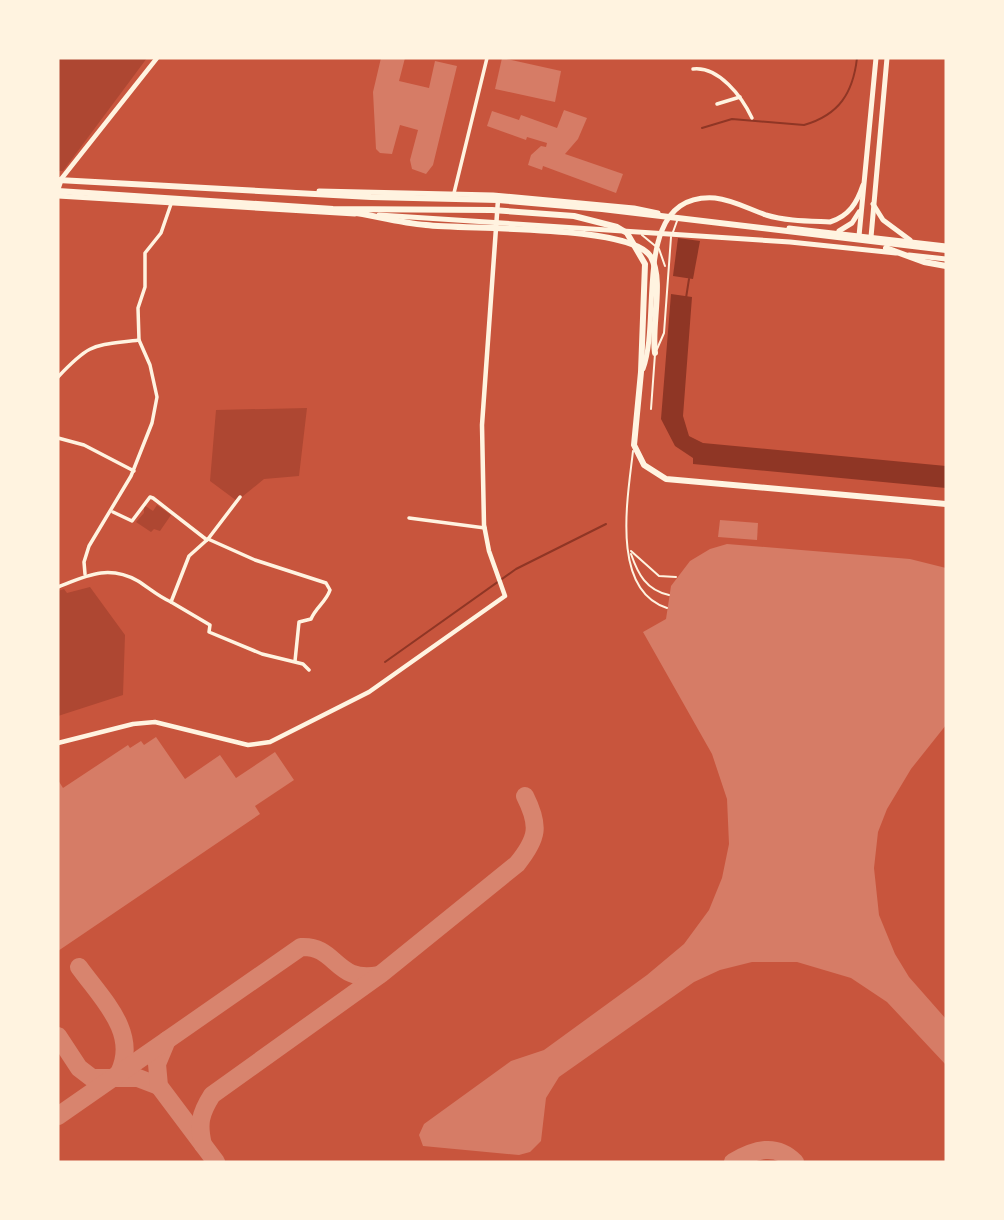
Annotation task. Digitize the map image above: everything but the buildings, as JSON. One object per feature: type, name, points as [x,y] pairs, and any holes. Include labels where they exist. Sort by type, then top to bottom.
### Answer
[{"type":"main road","points":[[858,249],[876,58]]},
{"type":"main road","points":[[870,251],[887,58]]},
{"type":"main road","points":[[59,179],[247,192],[454,193],[498,196],[634,208],[679,218],[871,236],[946,248]]},
{"type":"main road","points":[[59,179],[371,197],[498,200],[601,209],[878,244],[946,248]]},
{"type":"main road","points":[[641,372],[649,351],[655,247],[667,218],[682,204],[702,198],[726,200],[754,211],[802,221],[830,222],[839,219],[855,206],[863,185]]},
{"type":"main road","points":[[58,192],[172,202],[671,234],[946,258]]},
{"type":"main road","points":[[58,192],[333,209],[492,210],[574,216],[617,227],[627,233],[645,264],[641,372],[634,444],[644,466],[666,479],[946,504]]},
{"type":"main road","points":[[873,204],[883,220],[913,241]]},
{"type":"main road","points":[[333,209],[425,225],[574,233],[628,241],[651,258],[656,275],[652,332],[655,353]]},
{"type":"main road","points":[[835,232],[852,223],[861,209]]},
{"type":"main road","points":[[878,244],[924,262],[946,266]]},
{"type":"street","points":[[58,192],[59,179],[157,58]]},
{"type":"street","points":[[454,193],[486,58]]},
{"type":"street","points":[[693,69],[705,69],[714,74],[740,97],[752,118]]},
{"type":"street","points":[[717,104],[740,97]]},
{"type":"street","points":[[58,743],[133,724],[155,722],[248,745],[270,742],[369,692],[505,596],[485,528],[482,425],[498,196]]},
{"type":"street","points":[[85,574],[83,562],[89,546],[113,512],[149,436],[157,397],[150,365],[139,340],[138,308],[145,287],[145,253],[161,233],[172,202]]},
{"type":"street","points":[[58,377],[83,351],[92,346],[139,340]]},
{"type":"street","points":[[58,438],[85,445],[134,471]]},
{"type":"street","points":[[113,512],[132,522],[150,497],[208,539],[255,560],[326,583],[330,590],[327,598],[317,606],[311,619],[299,622],[295,661]]},
{"type":"street","points":[[171,602],[189,556],[208,539],[240,498]]},
{"type":"street","points":[[409,518],[485,528]]},
{"type":"street","points":[[58,587],[85,574],[100,572],[134,579],[210,625],[209,632],[237,645],[295,661],[309,670]]},
{"type":"lane","points":[[652,409],[655,353],[664,333],[666,270],[671,234],[679,218]]},
{"type":"lane","points":[[639,233],[659,249],[666,270]]},
{"type":"lane","points":[[634,444],[626,507],[631,573],[648,597],[667,608]]},
{"type":"lane","points":[[630,550],[659,576],[676,578]]},
{"type":"lane","points":[[630,550],[639,575],[649,586],[668,595]]},
{"type":"shaded area","points":[[58,58],[147,58],[63,171],[58,171]]},
{"type":"shaded area","points":[[678,238],[700,241],[693,279],[673,276]]},
{"type":"shaded area","points":[[671,294],[692,297],[683,416],[689,436],[703,443],[946,466],[946,488],[693,464],[693,458],[675,446],[661,419]]},
{"type":"shaded area","points":[[307,408],[299,476],[264,479],[237,501],[210,481],[216,410]]},
{"type":"shaded area","points":[[144,505],[153,511],[157,505],[171,515],[160,531],[154,529],[151,532],[136,522],[144,513]]},
{"type":"shaded area","points":[[90,587],[125,635],[123,695],[58,716],[58,591],[64,589],[67,593]]},
{"type":"waterway","points":[[702,128],[732,119],[804,125],[816,121],[835,109],[848,92],[857,58]]},
{"type":"waterway","points":[[686,298],[689,279]]},
{"type":"waterway","points":[[385,662],[516,569],[606,524]]},
{"type":"taxiway","points":[[203,1145],[201,1119],[212,1095],[381,974],[517,864],[533,839],[535,824],[525,796]]},
{"type":"taxiway","points":[[58,1116],[301,947],[322,952],[353,974],[379,975]]},
{"type":"taxiway","points":[[79,967],[107,1004],[121,1030],[124,1058],[119,1073]]},
{"type":"taxiway","points":[[58,1036],[79,1068],[92,1078],[138,1078],[159,1086]]},
{"type":"taxiway","points":[[167,1040],[157,1064],[159,1086],[216,1162]]},
{"type":"taxiway","points":[[733,1162],[765,1150],[780,1152],[795,1162]]}]
